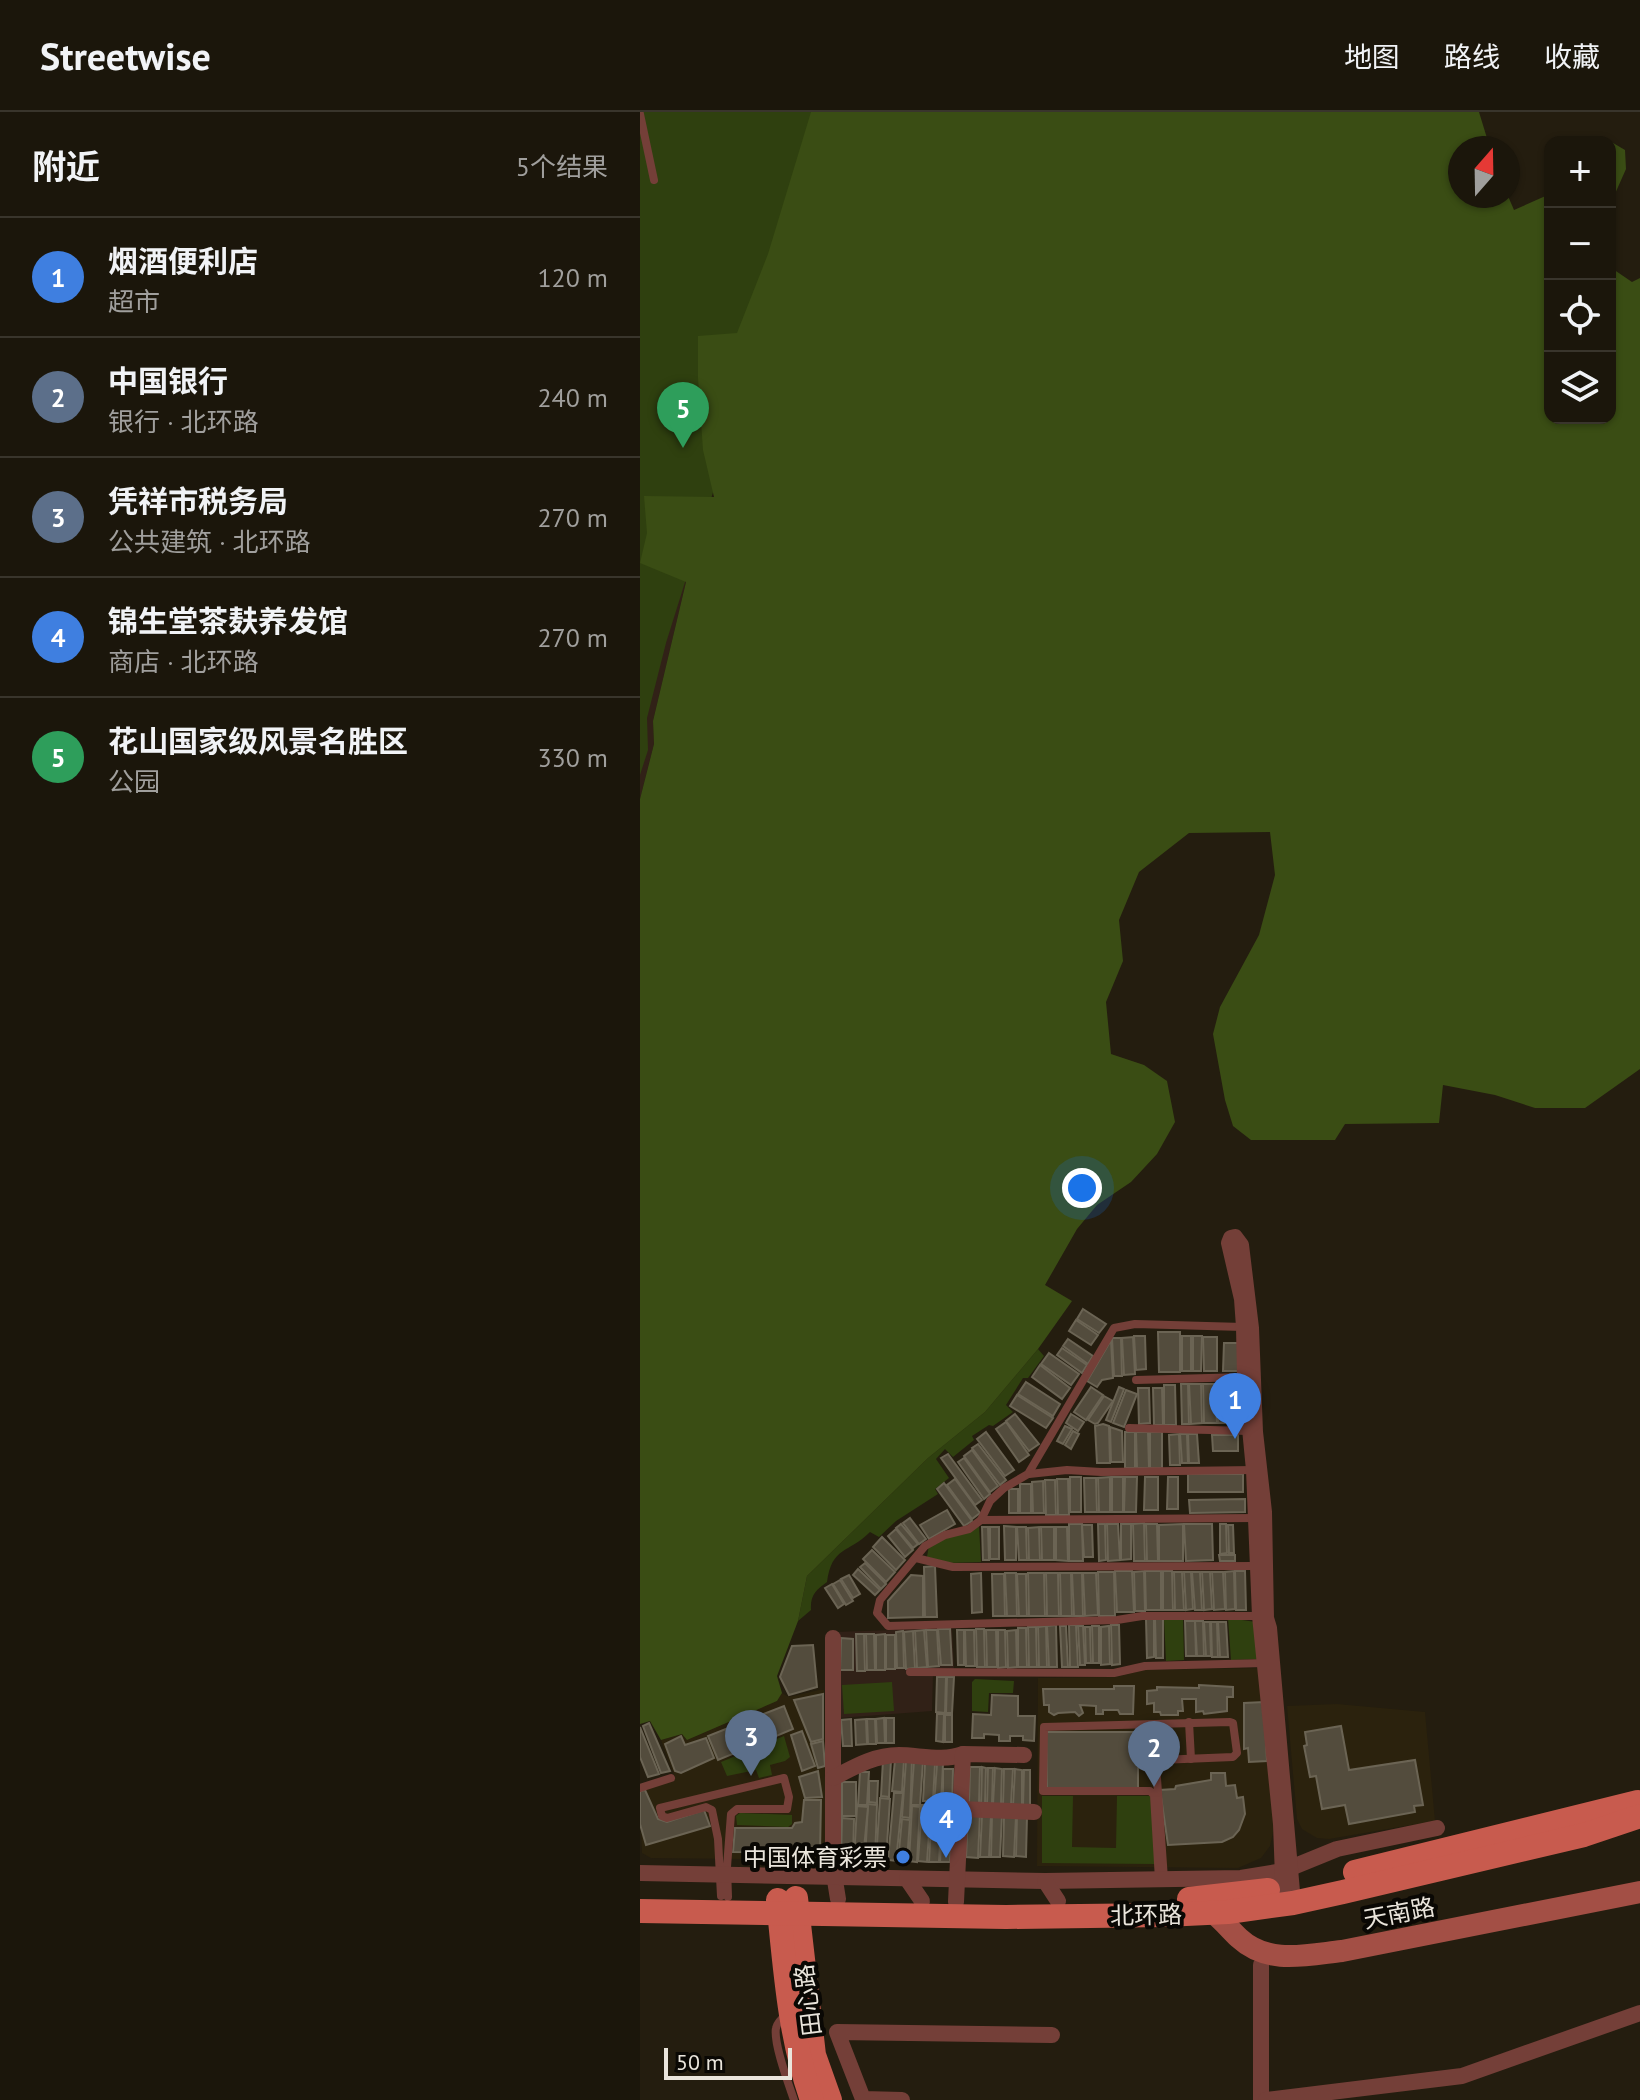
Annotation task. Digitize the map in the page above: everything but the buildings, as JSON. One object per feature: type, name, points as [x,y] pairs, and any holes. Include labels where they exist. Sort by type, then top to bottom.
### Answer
[{"type":"main road","name":"北环路","points":[[640,1895],[724,1886],[788,1905],[836,1888],[922,1901],[956,1891],[1051,1891],[1213,1912],[1288,1887],[1640,1802]]},
{"type":"main road","name":"北环路","points":[[640,1911],[788,1905],[1006,1917],[1185,1907],[1584,1835],[1640,1816]]},
{"type":"main road","name":"天南路","points":[[1213,1912],[1254,1950],[1281,1957],[1342,1951],[1640,1892]]},
{"type":"main road","name":"天南路","points":[[1185,1907],[1234,1954],[1261,1965],[1295,1966],[1342,1962],[1640,1904]]},
{"type":"main road","name":"田心路","points":[[788,1905],[789,2012],[812,2100]]},
{"type":"main road","name":"田心路","points":[[788,1905],[814,2055],[830,2100]]},
{"type":"street","points":[[1235,1237],[1241,1245],[1248,1296],[1255,1432],[1264,1512],[1266,1618],[1288,1887],[1260,1616],[1242,1299],[1229,1243],[1235,1237]]},
{"type":"street","points":[[833,1638],[836,1888]]},
{"type":"street","points":[[640,1873],[724,1886],[836,1888],[907,1879],[956,1891],[963,1754]]},
{"type":"street","points":[[833,1778],[877,1757],[1024,1755]]},
{"type":"street","points":[[959,1809],[1034,1812]]},
{"type":"street","points":[[1288,1887],[1315,1856],[1437,1828]]},
{"type":"street","points":[[1051,1891],[1161,1880],[1241,1878],[1288,1887]]},
{"type":"street","points":[[907,1879],[922,1901]]},
{"type":"street","points":[[1261,1965],[1264,2100],[1462,2076],[1640,2013]]},
{"type":"street","points":[[811,2028],[837,2032],[1052,2035]]},
{"type":"street","points":[[837,2032],[863,2099],[902,2100]]},
{"type":"lane","points":[[640,114],[654,180]]},
{"type":"lane","points":[[1028,1474],[1114,1328],[1135,1324],[1244,1327]]},
{"type":"lane","points":[[1136,1380],[1245,1377]]},
{"type":"lane","points":[[1129,1428],[1250,1431]]},
{"type":"lane","points":[[1254,1470],[1067,1470],[1028,1474],[1004,1488],[990,1501],[981,1520],[969,1529],[929,1543],[880,1600],[877,1613],[884,1624],[1117,1620],[1142,1616],[1260,1616]]},
{"type":"lane","points":[[981,1520],[1255,1518]]},
{"type":"lane","points":[[916,1558],[953,1567],[1258,1566]]},
{"type":"lane","points":[[910,1672],[1114,1673],[1145,1666],[1265,1663]]},
{"type":"lane","points":[[1189,1722],[1191,1759]]},
{"type":"lane","points":[[1233,1723],[1237,1753],[1233,1757],[1159,1760],[1156,1764],[1161,1880],[1153,1792],[1043,1791],[1043,1731],[1046,1726],[1233,1723]]},
{"type":"lane","points":[[640,1788],[671,1778]]},
{"type":"lane","points":[[784,1778],[789,1797],[787,1809],[737,1809],[731,1814],[724,1886],[712,1810],[706,1807],[667,1818],[662,1816],[660,1808],[784,1778]]},
{"type":"lane","points":[[789,2012],[775,2030],[794,2100]]},
{"type":"shaded area","points":[[640,563],[686,582],[653,721],[654,744],[640,799]]},
{"type":"shaded area","points":[[952,1628],[954,1669],[933,1675],[932,1711],[839,1718],[835,1632]]},
{"type":"shaded area","points":[[1258,1668],[1274,1828],[1270,1846],[1261,1858],[1238,1868],[1037,1866],[1038,1678],[1116,1677],[1144,1670]]},
{"type":"shaded area","points":[[824,1690],[826,1860],[651,1858],[642,1853],[640,1790],[673,1781],[675,1777],[661,1740],[682,1734],[687,1740],[777,1701],[782,1693],[789,1697]]},
{"type":"shaded area","points":[[1337,1704],[1425,1712],[1435,1821],[1329,1839],[1317,1838],[1302,1829],[1297,1819],[1287,1706]]},
{"type":"green space","points":[[640,112],[862,112],[814,169],[666,643],[647,718],[648,750],[640,775]]},
{"type":"green space","points":[[811,112],[1479,112],[1486,136],[1448,136],[1448,208],[1514,210],[1544,197],[1544,424],[1616,424],[1616,271],[1632,282],[1640,278],[1640,1069],[1585,1108],[1535,1108],[1495,1095],[1443,1085],[1439,1123],[1345,1124],[1335,1140],[1251,1140],[1233,1126],[1213,1034],[1220,1007],[1259,935],[1275,875],[1270,832],[1189,833],[1139,872],[1119,920],[1123,961],[1106,1002],[1111,1054],[1144,1065],[1167,1081],[1175,1122],[1157,1154],[1131,1182],[1097,1205],[1077,1229],[1045,1285],[1072,1301],[1038,1349],[985,1412],[928,1458],[807,1576],[798,1621],[777,1676],[782,1693],[777,1701],[687,1740],[682,1734],[661,1740],[650,1721],[640,1724],[640,799],[654,744],[653,721],[686,582],[640,563],[647,533],[644,496],[714,497],[703,450],[698,336],[737,333],[768,254]]},
{"type":"green space","points":[[1616,145],[1625,150],[1626,169],[1616,192]]},
{"type":"green space","points":[[1038,1349],[1044,1356],[1028,1378],[1023,1378],[1006,1405],[1013,1412],[972,1436],[974,1440],[953,1457],[945,1449],[936,1459],[949,1478],[935,1489],[938,1494],[896,1521],[879,1537],[870,1532],[837,1556],[829,1570],[827,1582],[813,1597],[811,1610],[798,1621],[807,1576],[928,1458],[985,1412]]},
{"type":"green space","points":[[979,1526],[981,1562],[947,1563],[927,1557],[929,1545]]},
{"type":"green space","points":[[1164,1618],[1183,1618],[1184,1660],[1166,1661]]},
{"type":"green space","points":[[1228,1618],[1256,1622],[1257,1659],[1231,1660]]},
{"type":"green space","points":[[975,1679],[1014,1681],[1013,1693],[989,1693],[988,1712],[972,1711],[972,1682]]},
{"type":"green space","points":[[892,1682],[894,1711],[844,1714],[842,1685]]},
{"type":"green space","points":[[784,1736],[790,1757],[770,1765],[772,1775],[759,1778],[756,1770],[727,1776],[721,1762]]},
{"type":"green space","points":[[1042,1796],[1073,1796],[1072,1847],[1116,1848],[1117,1796],[1152,1796],[1156,1864],[1042,1863]]},
{"type":"green space","points":[[740,1813],[792,1815],[792,1824],[788,1827],[737,1825],[736,1816]]},
{"type":"place","name":"花山国家级风景名胜区","points":[[683,448]]},
{"type":"place","name":"烟酒便利店","points":[[1235,1439]]},
{"type":"place","name":"凭祥市税务局","points":[[751,1776]]},
{"type":"place","name":"中国银行","points":[[1154,1787]]},
{"type":"place","name":"中国体育彩票","points":[[903,1857]]},
{"type":"place","name":"锦生堂茶麸养发馆","points":[[946,1858]]}]
